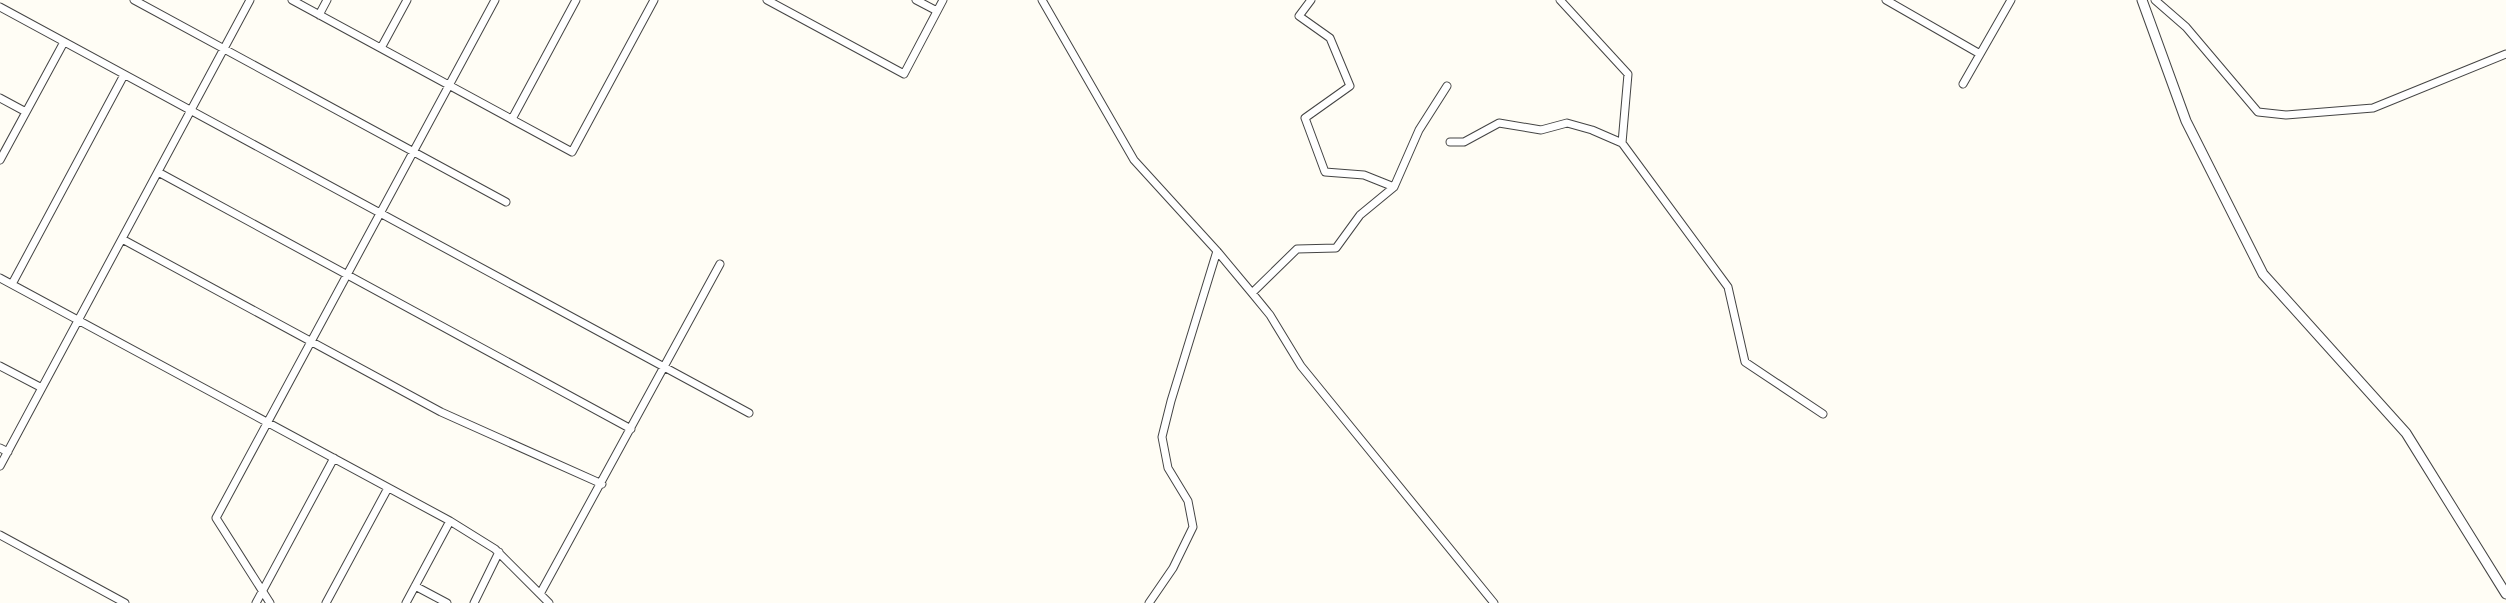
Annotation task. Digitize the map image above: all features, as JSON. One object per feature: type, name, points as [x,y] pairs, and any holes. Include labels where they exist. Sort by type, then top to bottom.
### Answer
[{"type":"street","points":[[134,0],[506,202]]},
{"type":"street","points":[[0,466],[250,0]]},
{"type":"street","points":[[292,0],[572,152],[654,0]]},
{"type":"street","points":[[319,15],[327,0]]},
{"type":"street","points":[[381,48],[407,0]]},
{"type":"street","points":[[270,603],[216,518],[495,0]]},
{"type":"street","points":[[512,119],[576,0]]},
{"type":"street","points":[[767,0],[904,74],[943,0]]},
{"type":"street","points":[[916,0],[937,11]]},
{"type":"street","points":[[1042,0],[1134,160],[1217,251],[1270,315],[1301,366],[1494,603]]},
{"type":"street","points":[[1311,0],[1299,16],[1330,38],[1350,86],[1305,118],[1324,172],[1364,175],[1394,187]]},
{"type":"street","points":[[1560,0],[1628,74],[1622,143]]},
{"type":"street","points":[[1886,0],[1980,54]]},
{"type":"street","points":[[1963,84],[2011,0]]},
{"type":"street","points":[[2142,0],[2186,121],[2263,274],[2406,433],[2506,594]]},
{"type":"street","points":[[2155,0],[2186,27],[2258,112],[2286,115],[2373,108],[2506,54]]},
{"type":"street","points":[[0,7],[749,414]]},
{"type":"street","points":[[0,160],[64,42]]},
{"type":"street","points":[[12,284],[124,75]]},
{"type":"street","points":[[1252,293],[1297,249],[1336,248],[1360,215],[1394,187],[1419,130],[1447,86]]},
{"type":"street","points":[[0,98],[26,112]]},
{"type":"street","points":[[1450,142],[1464,142],[1498,123],[1541,130],[1568,123],[1592,130],[1622,143],[1728,288],[1745,362],[1824,414]]},
{"type":"street","points":[[158,172],[631,429]]},
{"type":"street","points":[[122,239],[441,412],[602,484]]},
{"type":"street","points":[[1149,603],[1173,568],[1193,527],[1188,501],[1168,468],[1162,437],[1171,401],[1217,251]]},
{"type":"street","points":[[540,594],[602,484],[720,264]]},
{"type":"street","points":[[0,278],[450,521],[499,552],[549,603]]},
{"type":"street","points":[[0,366],[42,388]]},
{"type":"street","points":[[0,448],[8,452]]},
{"type":"street","points":[[256,603],[334,458]]},
{"type":"street","points":[[326,603],[388,488]]},
{"type":"street","points":[[406,603],[450,521]]},
{"type":"street","points":[[0,535],[125,603]]},
{"type":"street","points":[[474,603],[499,552]]},
{"type":"street","points":[[415,586],[447,603]]}]
